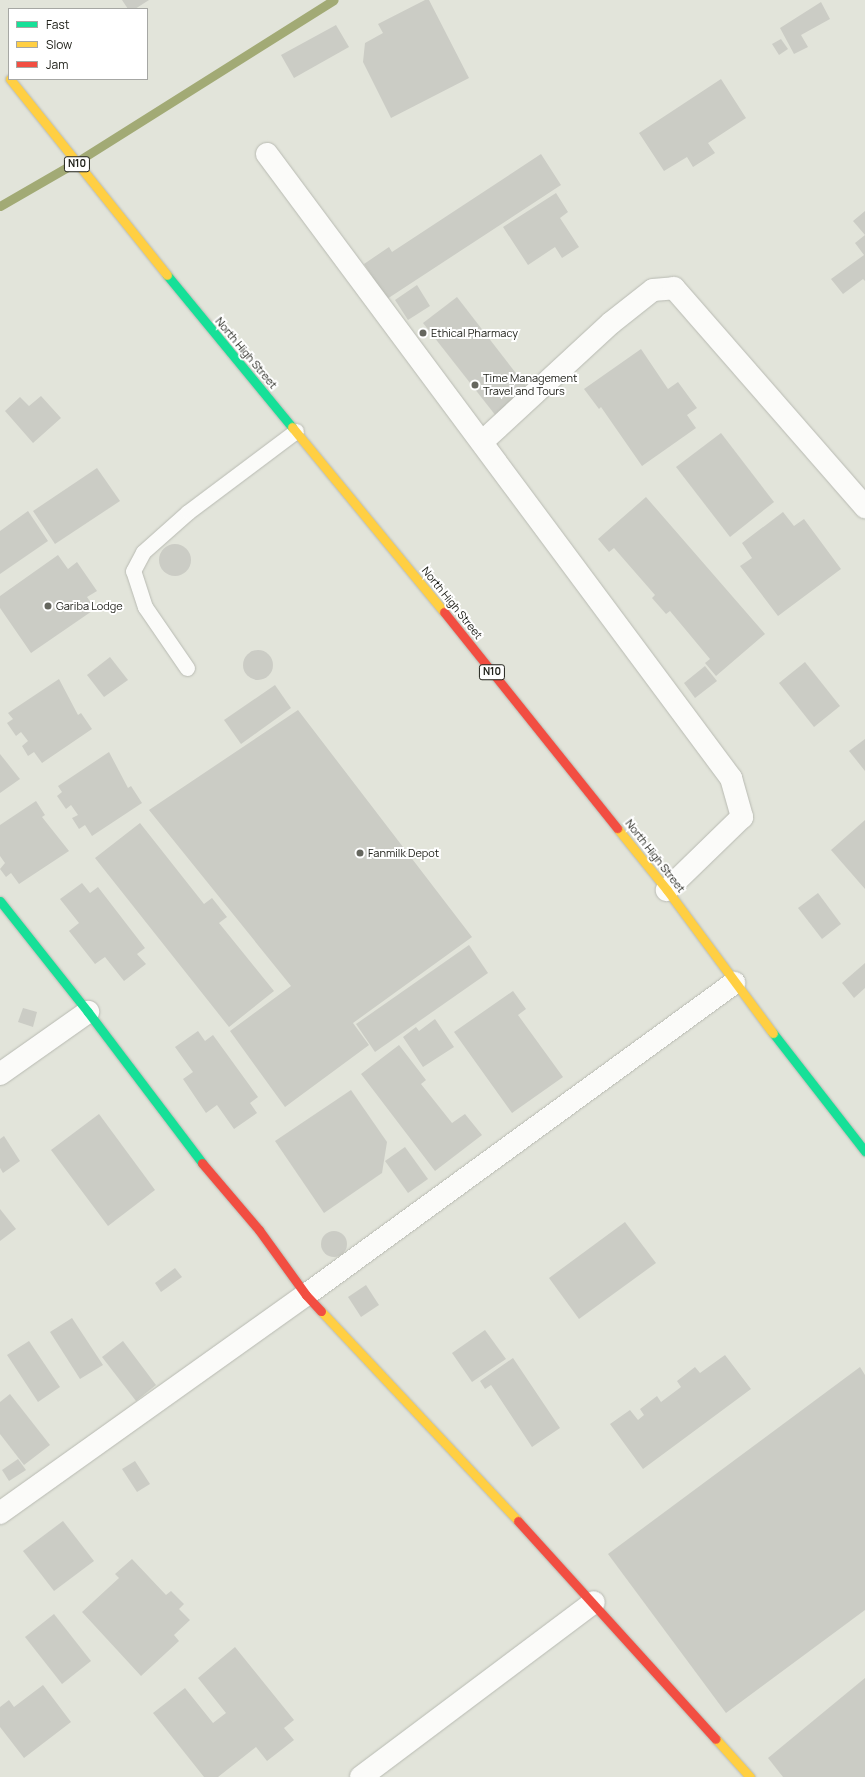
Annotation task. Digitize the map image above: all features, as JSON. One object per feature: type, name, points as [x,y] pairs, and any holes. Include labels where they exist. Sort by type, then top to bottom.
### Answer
[{"type":"main road","name":"North High Street","points":[[11,80],[106,202],[296,431],[667,890],[734,983],[865,1151]]},
{"type":"main road","points":[[0,901],[88,1012],[194,1154],[259,1230],[306,1294],[594,1602],[750,1777]]},
{"type":"street","points":[[267,154],[731,778],[742,817],[667,890]]},
{"type":"street","points":[[482,442],[611,323],[653,290],[674,288],[865,507]]},
{"type":"street","points":[[0,1513],[306,1294],[734,983]]},
{"type":"street","points":[[0,1074],[88,1012]]},
{"type":"street","points":[[361,1777],[594,1602]]},
{"type":"lane","points":[[187,668],[146,608],[133,571],[143,552],[188,512],[296,431]]},
{"type":"building","points":[[122,0],[149,0],[137,8],[127,8]]},
{"type":"building","points":[[425,0],[429,0],[469,78],[391,118],[363,62],[365,43],[383,33],[378,24]]},
{"type":"building","points":[[821,2],[830,19],[801,35],[808,47],[794,54],[780,28]]},
{"type":"building","points":[[336,25],[349,47],[294,78],[281,55]]},
{"type":"building","points":[[781,39],[788,49],[779,55],[772,44]]},
{"type":"building","points":[[721,79],[746,118],[708,143],[715,153],[693,167],[687,157],[664,171],[639,133]]},
{"type":"building","points":[[541,154],[561,185],[387,299],[364,264],[389,247],[392,252]]},
{"type":"building","points":[[556,193],[568,212],[560,218],[579,247],[562,258],[555,247],[528,265],[503,227]]},
{"type":"building","points":[[865,211],[865,235],[853,221]]},
{"type":"building","points":[[865,235],[865,281],[863,279],[843,294],[831,279],[864,255],[855,243]]},
{"type":"building","points":[[417,285],[430,306],[408,320],[395,300]]},
{"type":"building","points":[[457,297],[529,390],[496,416],[423,323]]},
{"type":"building","points":[[641,349],[668,389],[678,382],[697,408],[687,415],[696,428],[642,466],[601,407],[599,409],[584,389]]},
{"type":"building","points":[[41,396],[61,418],[33,443],[5,411],[20,397],[29,406]]},
{"type":"building","points":[[721,433],[774,502],[730,537],[676,467]]},
{"type":"building","points":[[97,468],[120,501],[55,544],[33,511]]},
{"type":"building","points":[[646,497],[765,634],[716,676],[705,663],[710,659],[670,611],[666,614],[652,598],[655,595],[614,548],[609,552],[598,539]]},
{"type":"building","points":[[28,511],[48,541],[0,574],[0,531]]},
{"type":"building","points":[[783,512],[794,526],[804,519],[841,569],[778,616],[740,566],[752,558],[742,543]]},
{"type":"building","points":[[175,544],[181,545],[188,551],[191,560],[190,566],[184,573],[175,576],[169,575],[162,569],[159,560],[160,554],[166,547]]},
{"type":"building","points":[[58,555],[68,569],[77,562],[97,591],[87,597],[95,609],[31,653],[0,608],[0,596]]},
{"type":"building","points":[[258,650],[269,654],[273,665],[269,676],[258,680],[247,676],[243,665],[247,654]]},
{"type":"building","points":[[110,657],[128,680],[104,697],[87,675]]},
{"type":"building","points":[[805,662],[840,706],[814,727],[779,683]]},
{"type":"building","points":[[705,666],[717,681],[695,698],[684,683]]},
{"type":"building","points":[[59,679],[78,715],[81,713],[92,729],[42,763],[34,752],[28,756],[22,746],[28,741],[21,732],[16,736],[7,723],[13,719],[8,713]]},
{"type":"building","points":[[275,685],[291,708],[241,744],[224,720]]},
{"type":"building","points":[[298,710],[472,937],[353,1023],[369,1045],[285,1107],[230,1031],[291,986],[149,810]]},
{"type":"building","points":[[865,739],[865,771],[849,751]]},
{"type":"building","points":[[109,752],[128,788],[131,786],[142,803],[92,836],[85,825],[79,829],[72,818],[78,815],[71,805],[66,809],[57,796],[62,792],[58,786]]},
{"type":"building","points":[[0,754],[20,779],[0,793]]},
{"type":"building","points":[[36,801],[45,815],[42,817],[69,851],[19,884],[11,873],[6,877],[0,869],[5,863],[0,856],[0,825]]},
{"type":"building","points":[[865,820],[865,889],[831,850]]},
{"type":"building","points":[[140,823],[204,904],[212,898],[227,917],[219,923],[274,991],[229,1027],[95,858]]},
{"type":"building","points":[[82,883],[90,893],[98,887],[145,948],[137,954],[146,964],[124,981],[105,957],[95,964],[69,931],[79,923],[60,899]]},
{"type":"building","points":[[818,893],[841,924],[822,939],[798,908]]},
{"type":"building","points":[[469,945],[488,973],[375,1052],[356,1024]]},
{"type":"building","points":[[865,963],[865,988],[854,998],[842,983]]},
{"type":"building","points":[[513,991],[526,1009],[518,1015],[563,1077],[512,1113],[454,1032]]},
{"type":"building","points":[[23,1008],[37,1012],[33,1027],[18,1022]]},
{"type":"building","points":[[435,1019],[454,1047],[423,1067],[403,1037],[416,1027],[419,1031]]},
{"type":"building","points":[[198,1031],[205,1041],[213,1035],[258,1097],[250,1103],[257,1113],[234,1129],[217,1105],[206,1113],[183,1079],[193,1072],[175,1047]]},
{"type":"building","points":[[399,1045],[426,1080],[421,1084],[452,1123],[465,1114],[482,1135],[435,1171],[361,1074]]},
{"type":"building","points":[[351,1090],[387,1142],[382,1173],[324,1213],[275,1141]]},
{"type":"building","points":[[99,1114],[155,1190],[108,1226],[51,1150]]},
{"type":"building","points":[[4,1136],[20,1161],[3,1173],[0,1168],[0,1139]]},
{"type":"building","points":[[405,1147],[428,1179],[408,1193],[385,1161]]},
{"type":"building","points":[[0,1209],[16,1229],[0,1241]]},
{"type":"building","points":[[625,1222],[656,1263],[579,1319],[549,1278]]},
{"type":"building","points":[[334,1231],[343,1235],[347,1244],[343,1253],[334,1257],[325,1253],[321,1244],[325,1235]]},
{"type":"building","points":[[175,1268],[182,1277],[161,1292],[155,1283]]},
{"type":"building","points":[[366,1285],[379,1305],[361,1317],[348,1297]]},
{"type":"building","points":[[72,1318],[103,1365],[80,1379],[50,1332]]},
{"type":"building","points":[[485,1330],[506,1359],[472,1382],[452,1353]]},
{"type":"building","points":[[29,1341],[60,1387],[38,1402],[7,1355]]},
{"type":"building","points":[[123,1341],[156,1385],[136,1401],[102,1357]]},
{"type":"building","points":[[725,1355],[751,1389],[643,1469],[610,1424],[630,1410],[638,1420],[644,1415],[640,1409],[657,1396],[661,1402],[681,1387],[677,1381],[695,1367],[700,1373]]},
{"type":"building","points":[[513,1358],[560,1428],[532,1447],[491,1385],[485,1389],[480,1381]]},
{"type":"building","points":[[860,1367],[865,1375],[865,1610],[726,1713],[608,1554]]},
{"type":"building","points":[[10,1394],[50,1445],[24,1465],[0,1434],[0,1402]]},
{"type":"building","points":[[18,1459],[26,1470],[9,1481],[2,1470]]},
{"type":"building","points":[[135,1461],[150,1484],[137,1492],[122,1469]]},
{"type":"building","points":[[63,1521],[94,1561],[54,1591],[23,1551]]},
{"type":"building","points":[[132,1559],[166,1595],[171,1591],[184,1604],[179,1609],[190,1620],[174,1635],[179,1641],[141,1676],[82,1612],[119,1578],[115,1574]]},
{"type":"building","points":[[54,1614],[91,1661],[62,1684],[25,1637]]},
{"type":"building","points":[[235,1647],[294,1720],[284,1728],[294,1740],[267,1761],[256,1747],[218,1777],[204,1777],[153,1713],[185,1688],[213,1723],[226,1713],[198,1678]]},
{"type":"building","points":[[865,1678],[865,1777],[783,1777],[768,1758]]},
{"type":"building","points":[[43,1685],[71,1722],[24,1758],[0,1727],[0,1707],[9,1700],[14,1707]]},
{"type":"waterway","points":[[0,206],[78,161],[334,0]]},
{"type":"traffic: fast","points":[[167,275],[292,427]]},
{"type":"traffic: fast","points":[[0,901],[88,1012],[202,1163]]},
{"type":"traffic: fast","points":[[773,1033],[865,1151]]},
{"type":"traffic: slow","points":[[11,80],[167,275]]},
{"type":"traffic: slow","points":[[292,427],[444,612]]},
{"type":"traffic: slow","points":[[617,828],[667,890],[773,1033]]},
{"type":"traffic: slow","points":[[321,1311],[518,1521]]},
{"type":"traffic: slow","points":[[716,1739],[750,1777]]},
{"type":"traffic: jam","points":[[444,612],[617,828]]},
{"type":"traffic: jam","points":[[202,1163],[259,1230],[306,1295],[321,1311]]},
{"type":"traffic: jam","points":[[518,1521],[716,1739]]},
{"type":"place","name":"Ethical Pharmacy","points":[[423,333]]},
{"type":"place","name":"Time Management Travel and Tours","points":[[475,385]]},
{"type":"place","name":"Gariba Lodge","points":[[48,606]]},
{"type":"place","name":"Fanmilk Depot","points":[[360,853]]}]
